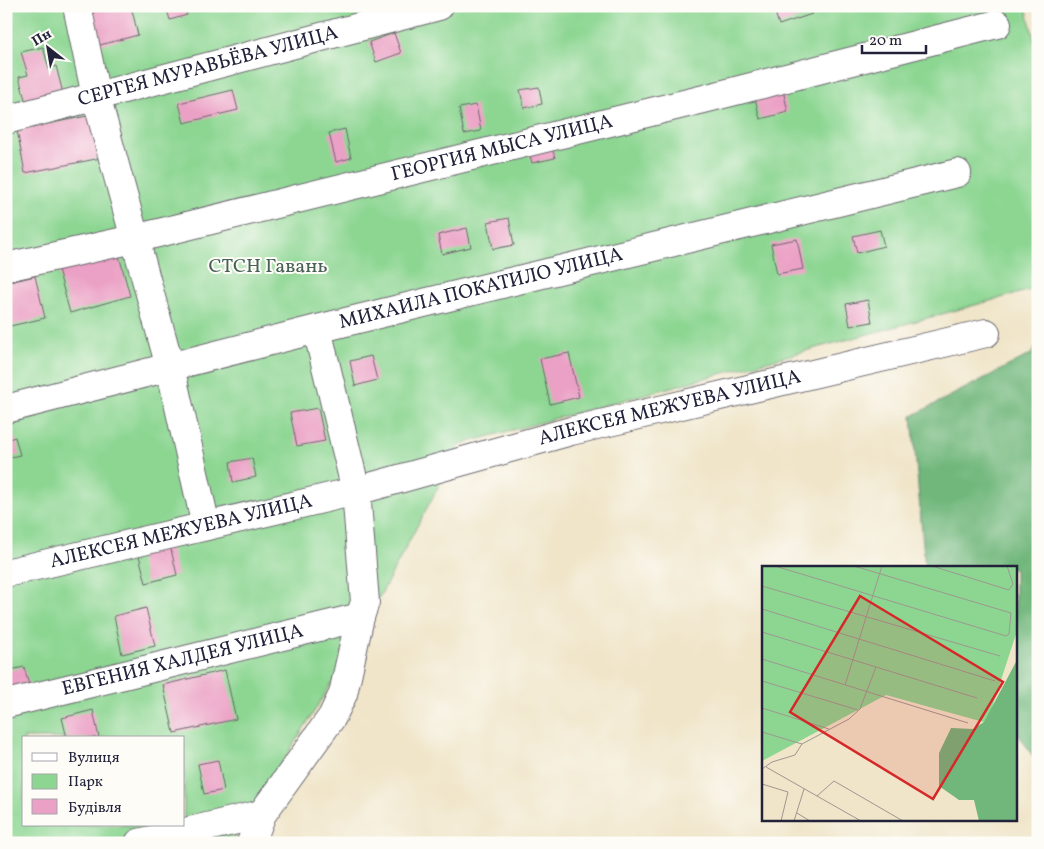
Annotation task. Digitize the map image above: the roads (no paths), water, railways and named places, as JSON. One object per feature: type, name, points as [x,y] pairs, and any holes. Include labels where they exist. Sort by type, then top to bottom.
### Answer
[{"type":"street","points":[[76,6],[96,96],[170,367],[206,526]]},
{"type":"street","name":"СЕРГЕЯ МУРАВЬЁВА УЛИЦА","points":[[6,120],[439,6]]},
{"type":"street","name":"ГЕОРГИЯ МЫСА УЛИЦА","points":[[6,267],[134,239],[708,98],[997,24]]},
{"type":"street","name":"МИХАИЛА ПОКАТИЛО УЛИЦА","points":[[6,409],[317,329],[957,173]]},
{"type":"street","points":[[251,843],[262,814],[332,716],[343,694],[360,616],[365,602],[356,491],[317,329]]},
{"type":"street","name":"АЛЕКСЕЯ МЕЖУЕВА УЛИЦА","points":[[6,573],[356,491],[571,431],[986,334]]},
{"type":"street","name":"ЕВГЕНИЯ ХАЛДЕЯ УЛИЦА","points":[[6,704],[360,616]]},
{"type":"street","points":[[138,843],[262,814]]},
{"type":"park label","name":"СТСН Гавань","points":[[268,267]]}]
